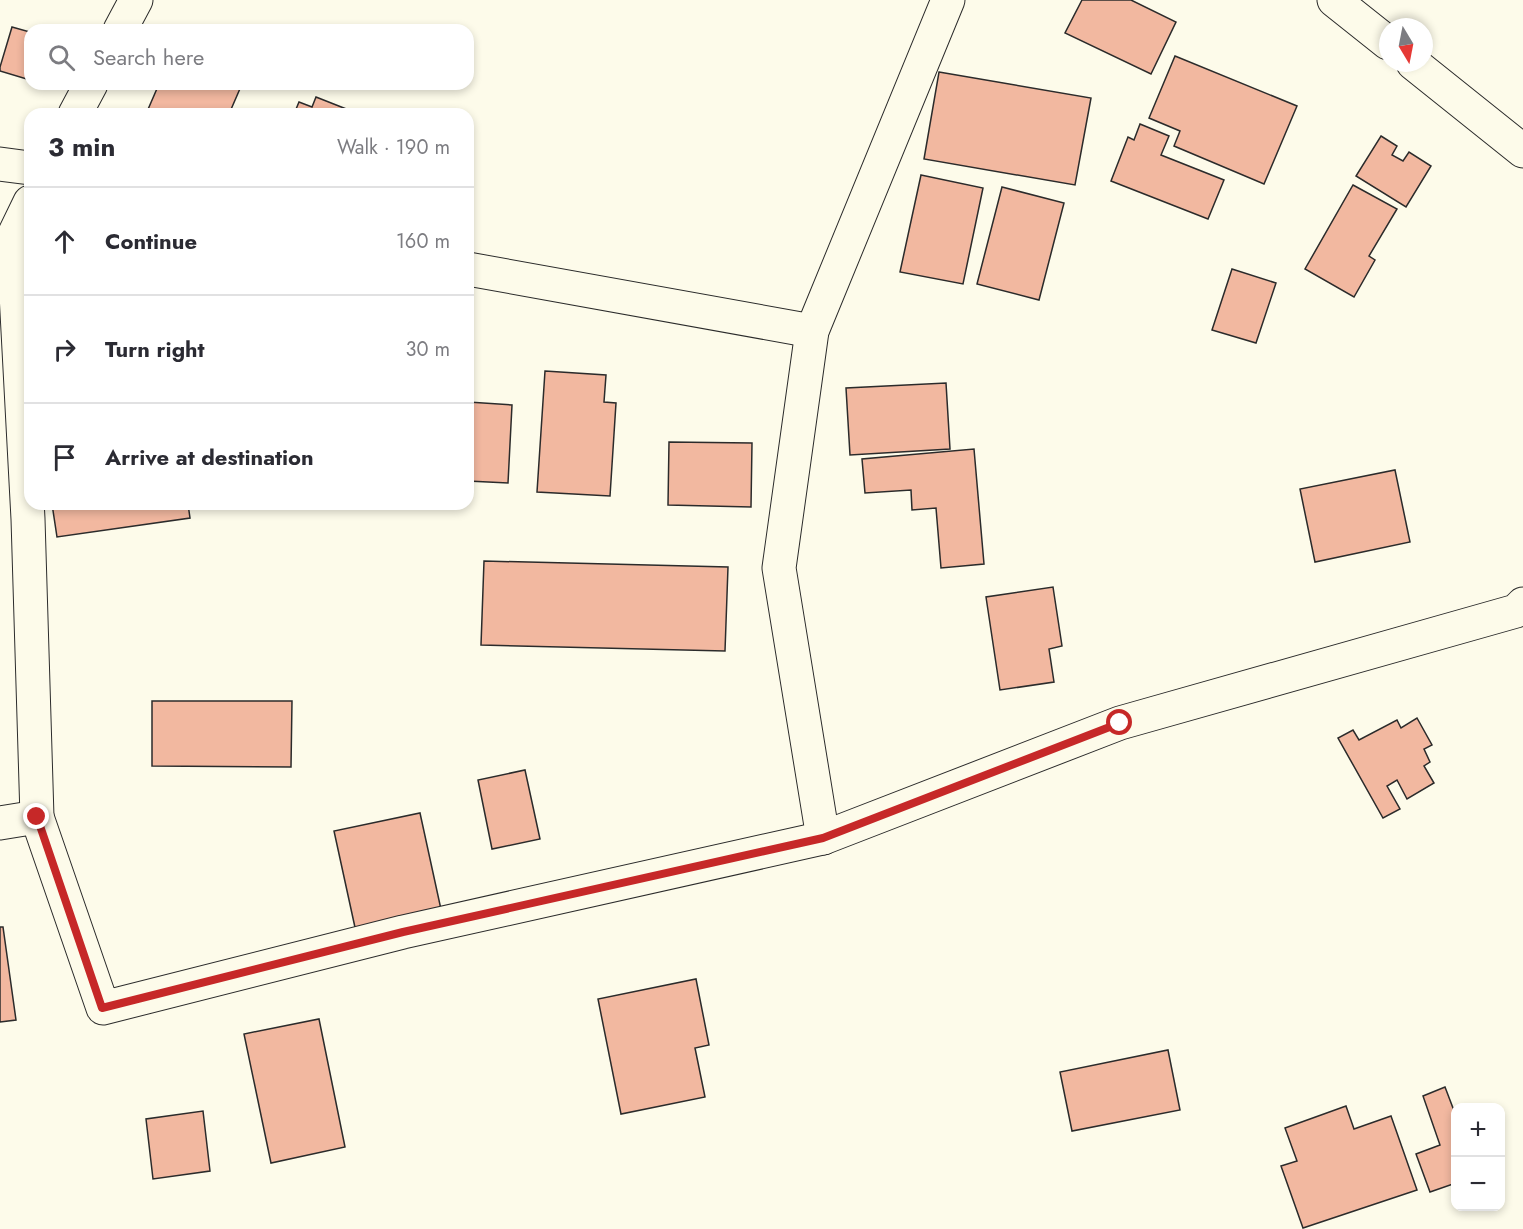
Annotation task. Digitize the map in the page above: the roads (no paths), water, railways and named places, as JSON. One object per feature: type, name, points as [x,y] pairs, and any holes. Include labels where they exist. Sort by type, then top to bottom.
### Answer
[{"type":"street","points":[[123,24],[136,0]]},
{"type":"street","points":[[823,838],[779,568],[812,331],[948,0]]},
{"type":"street","points":[[1334,0],[1379,36]]},
{"type":"street","points":[[1424,72],[1523,151]]},
{"type":"street","points":[[78,108],[89,90]]},
{"type":"street","points":[[0,164],[24,167]]},
{"type":"street","points":[[24,214],[13,237],[24,444]]},
{"type":"street","points":[[474,270],[812,331]]},
{"type":"street","points":[[28,510],[37,817],[102,1008],[403,932],[823,838],[1120,723],[1521,612]]},
{"type":"street","points":[[0,823],[37,817]]}]
